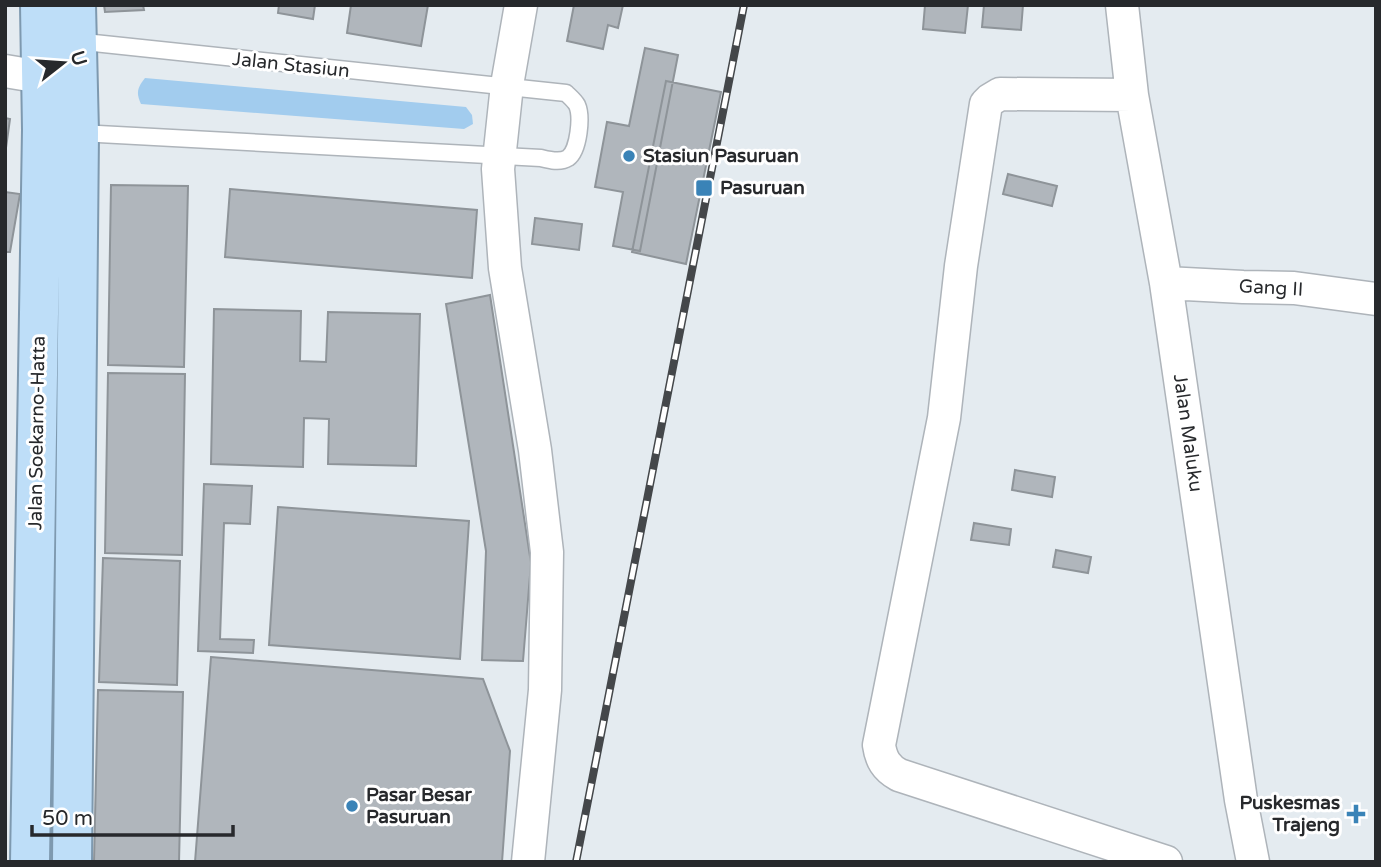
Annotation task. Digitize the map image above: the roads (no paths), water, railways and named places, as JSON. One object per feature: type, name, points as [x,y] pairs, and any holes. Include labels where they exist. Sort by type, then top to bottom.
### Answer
[{"type":"highway","name":"Jalan Soekarno-Hatta","points":[[30,862],[60,132],[23,74],[58,28]]},
{"type":"highway","name":"Jalan Soekarno-Hatta","points":[[58,28],[72,862]]},
{"type":"street","points":[[521,5],[506,88],[498,169],[505,268],[535,450],[547,552],[545,690],[528,862]]},
{"type":"street","name":"Jalan Maluku","points":[[1122,5],[1132,95],[1166,283],[1241,800],[1253,862]]},
{"type":"street","points":[[1132,95],[1000,94],[986,104],[961,266],[944,418],[879,745],[880,755],[886,765],[899,775],[1166,862]]},
{"type":"street","name":"Gang II","points":[[1166,283],[1294,288],[1376,299]]},
{"type":"lane","name":"Jalan Stasiun","points":[[58,28],[506,88],[566,93],[574,100],[578,108],[579,128],[572,153],[566,159],[556,161],[498,157]]},
{"type":"lane","points":[[60,132],[498,157]]},
{"type":"railway","points":[[576,862],[744,5]]},
{"type":"place","name":"Stasiun Pasuruan","points":[[629,156]]},
{"type":"place","name":"Pasuruan","points":[[704,188]]},
{"type":"place","name":"Pasar Besar Pasuruan","points":[[352,806]]},
{"type":"place","name":"Puskesmas Trajeng","points":[[1356,814]]}]
